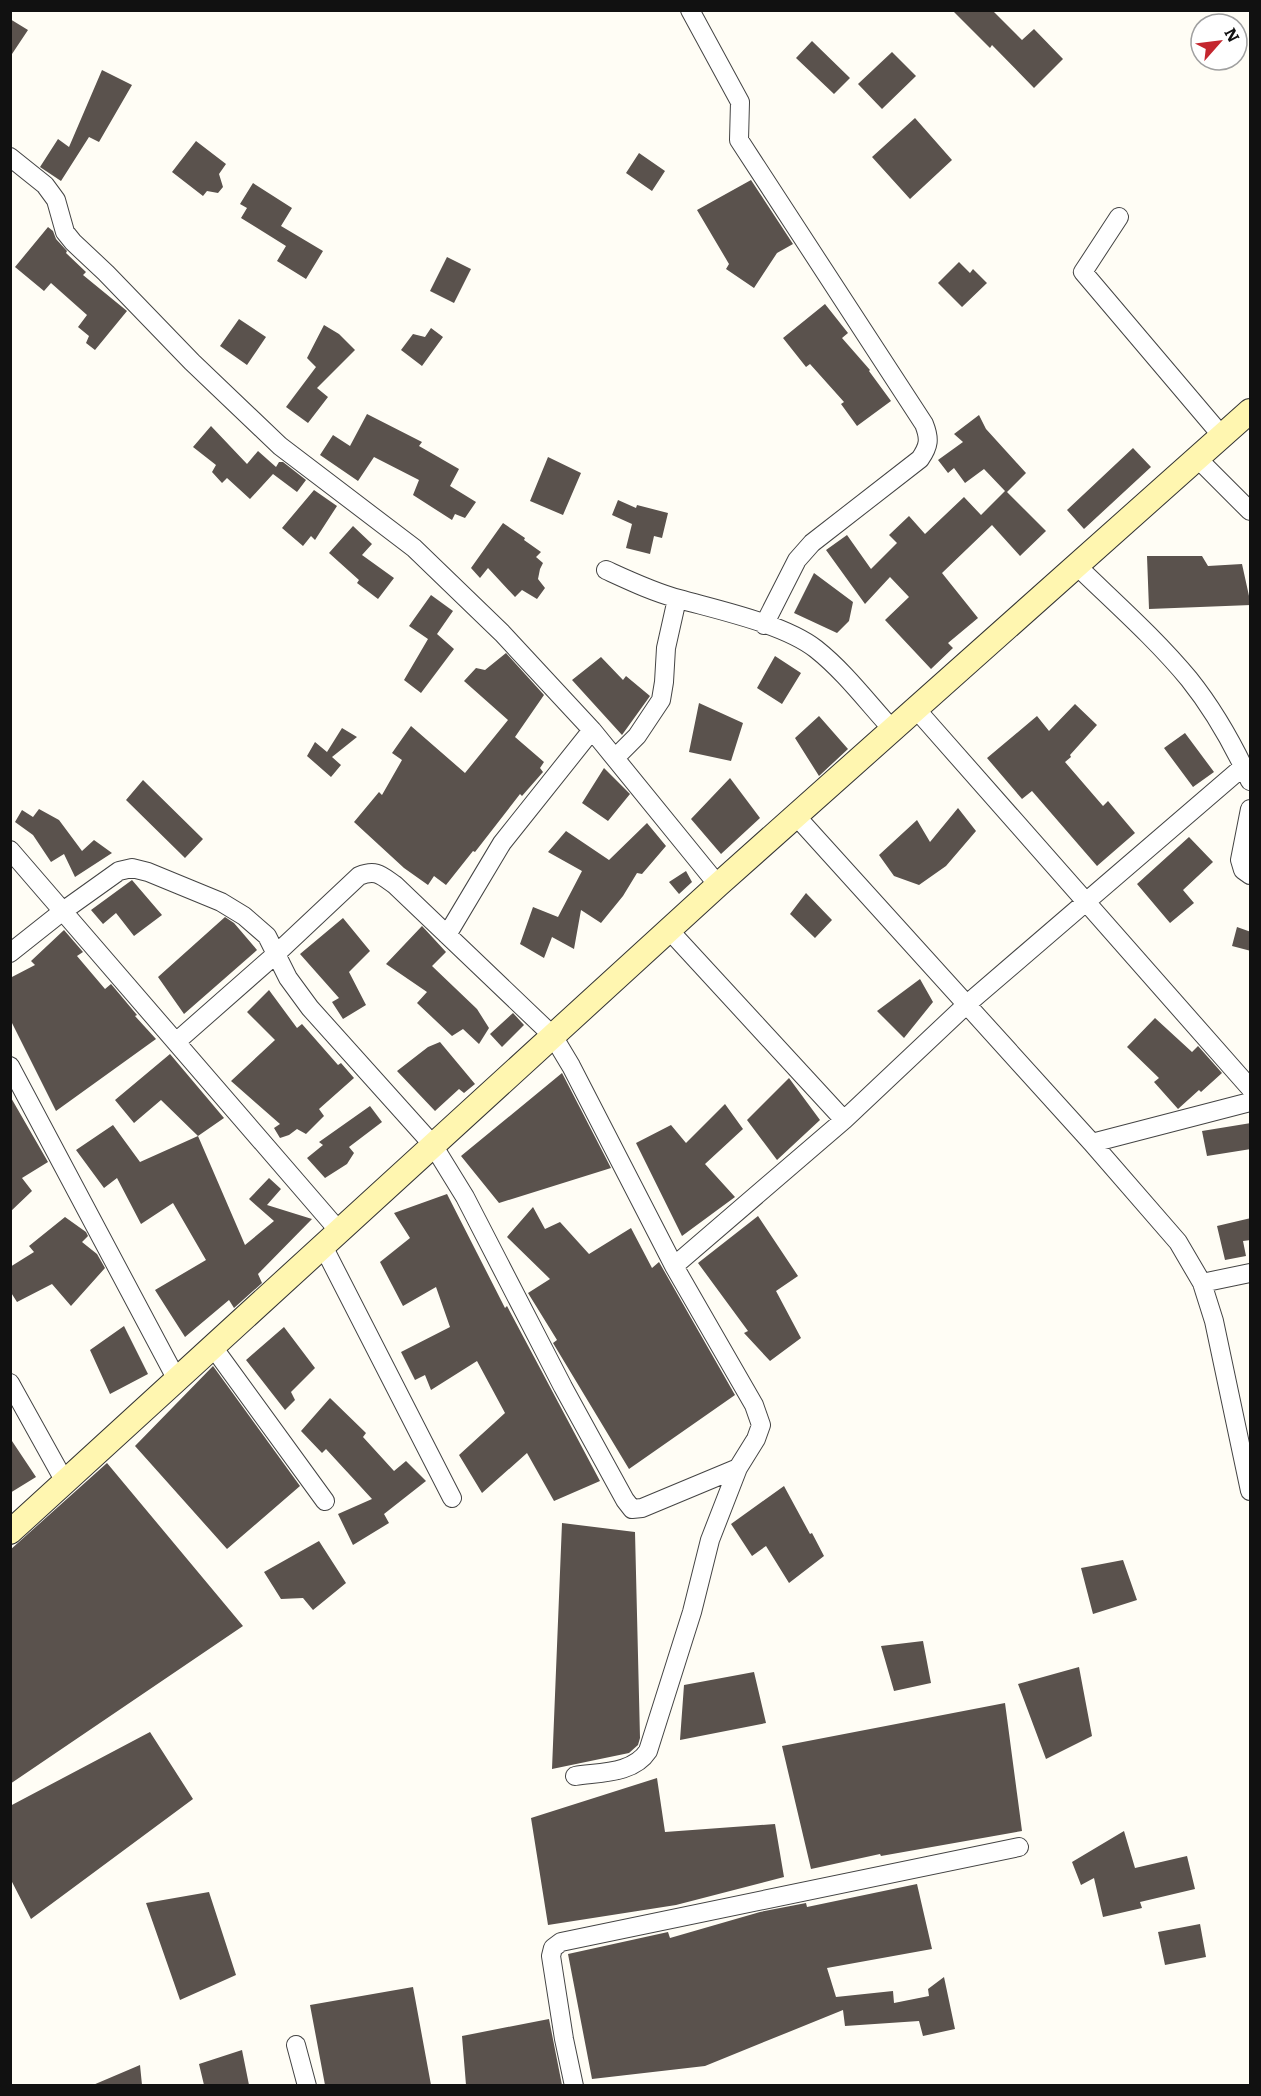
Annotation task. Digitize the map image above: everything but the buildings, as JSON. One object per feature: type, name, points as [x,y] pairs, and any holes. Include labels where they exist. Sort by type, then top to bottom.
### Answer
[{"type":"street","points":[[690,10],[740,102],[739,140],[924,424],[930,438],[928,448],[920,459],[812,543],[797,560],[764,625]]},
{"type":"street","points":[[10,157],[45,185],[56,200],[65,232],[73,242],[192,362],[280,446],[414,548],[502,633],[592,730],[718,885]]},
{"type":"street","points":[[1119,217],[1083,272],[1222,436]]},
{"type":"street","points":[[10,1532],[718,885],[1251,411]]},
{"type":"street","points":[[1197,458],[1251,511]]},
{"type":"street","points":[[674,1266],[844,1120],[966,1005],[1247,773],[1219,723],[1189,680],[1134,621],[1076,566]]},
{"type":"street","points":[[606,570],[644,588],[735,614],[787,633],[815,648],[892,729]]},
{"type":"street","points":[[615,758],[637,736],[661,700],[666,648],[677,599]]},
{"type":"street","points":[[916,709],[1251,1088]]},
{"type":"street","points":[[447,935],[502,843],[592,730]]},
{"type":"street","points":[[1251,809],[1240,860],[1243,870],[1251,875]]},
{"type":"street","points":[[796,816],[1092,1143],[1178,1242],[1202,1283],[1214,1321],[1251,1491]]},
{"type":"street","points":[[10,850],[176,1042],[331,1239],[452,1498]]},
{"type":"street","points":[[10,953],[119,871],[132,868],[148,872],[221,902],[244,916],[267,936],[288,978],[310,1008],[433,1145],[465,1197],[563,1387],[632,1509],[642,1508],[738,1468]]},
{"type":"street","points":[[176,1042],[276,954],[359,876],[369,872],[381,874],[395,885],[553,1036],[571,1066],[674,1266],[754,1405],[760,1425],[756,1439],[738,1468],[710,1540],[693,1612],[648,1751],[642,1761],[633,1767],[575,1776]]},
{"type":"street","points":[[669,930],[844,1120]]},
{"type":"street","points":[[10,1066],[177,1380]]},
{"type":"street","points":[[1092,1143],[1251,1102]]},
{"type":"street","points":[[1202,1283],[1251,1273]]},
{"type":"street","points":[[213,1347],[325,1501]]},
{"type":"street","points":[[10,1383],[65,1482]]},
{"type":"street","points":[[574,2085],[551,1956],[553,1948],[561,1942],[1020,1847]]},
{"type":"street","points":[[296,2045],[308,2085]]}]
